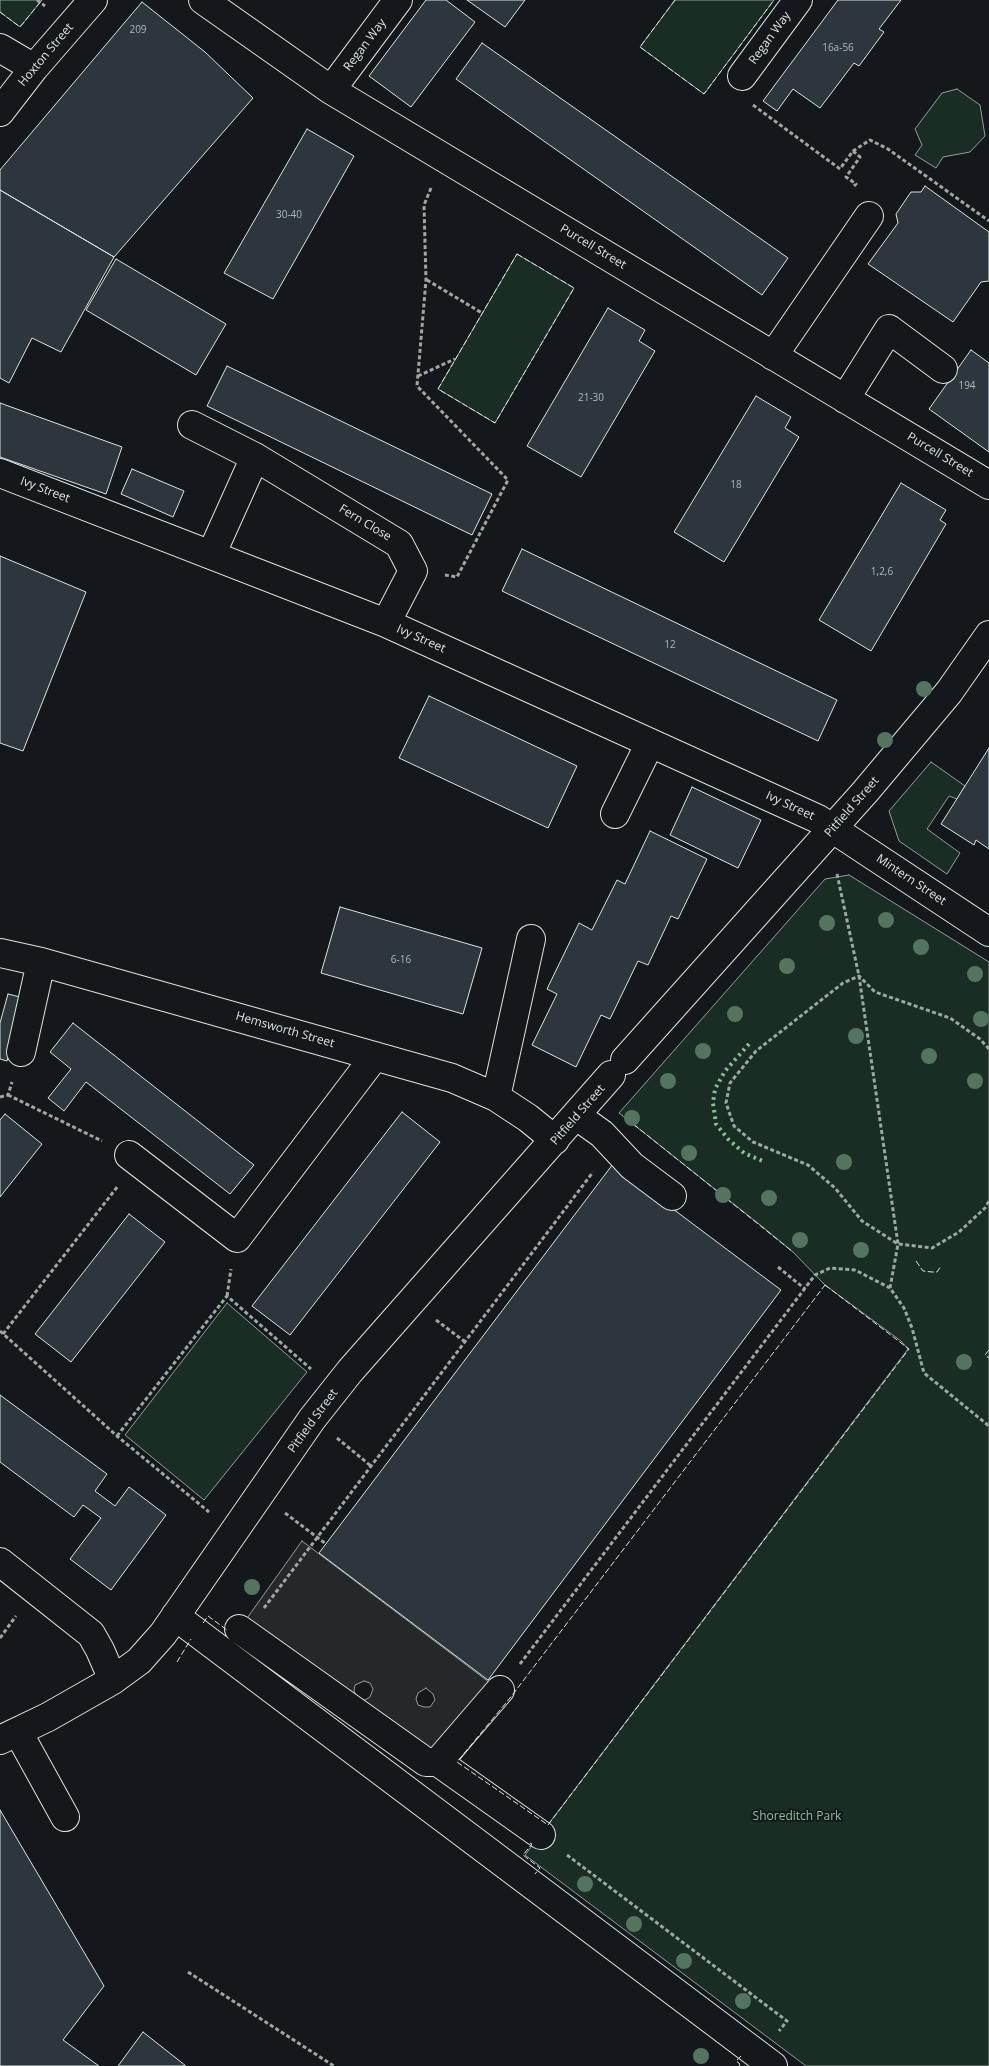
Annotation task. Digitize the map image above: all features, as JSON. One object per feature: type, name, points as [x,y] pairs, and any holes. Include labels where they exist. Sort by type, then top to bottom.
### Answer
[{"type":"street","name":"Hoxton Street","points":[[0,112],[34,68],[93,0]]},
{"type":"street","name":"Purcell Street","points":[[202,0],[331,90],[989,485]]},
{"type":"street","name":"Regan Way","points":[[331,90],[398,0]]},
{"type":"street","name":"Regan Way","points":[[742,76],[798,0]]},
{"type":"street","points":[[0,48],[34,68]]},
{"type":"street","points":[[773,356],[869,216]]},
{"type":"street","points":[[845,399],[890,329],[943,369]]},
{"type":"street","name":"Fern Close","points":[[192,424],[255,457],[399,544],[412,571]]},
{"type":"street","points":[[211,555],[255,457]]},
{"type":"street","name":"Ivy Street","points":[[0,473],[386,624],[818,819],[833,829]]},
{"type":"street","points":[[386,624],[412,571]]},
{"type":"street","name":"Pitfield Street","points":[[9,1736],[113,1680],[138,1661],[175,1616],[312,1419],[335,1390],[409,1301],[833,829],[949,692],[989,634]]},
{"type":"street","points":[[615,814],[650,743]]},
{"type":"street","name":"Mintern Street","points":[[833,829],[989,932]]},
{"type":"street","points":[[496,1097],[531,938]]},
{"type":"street","name":"Hemsworth Street","points":[[0,953],[41,962],[452,1078],[496,1097],[528,1118],[555,1140]]},
{"type":"street","points":[[21,1052],[41,962]]},
{"type":"street","points":[[133,1158],[237,1238],[375,1056]]},
{"type":"street","points":[[577,1116],[614,1145],[632,1166],[672,1196]]},
{"type":"street","points":[[0,1562],[90,1634],[100,1650],[113,1680]]},
{"type":"street","points":[[175,1616],[761,2057]]},
{"type":"street","points":[[242,1632],[426,1762],[438,1762],[541,1834]]},
{"type":"street","points":[[438,1762],[500,1690]]},
{"type":"street","points":[[9,1736],[65,1818]]},
{"type":"path","points":[[742,76],[735,91],[840,169],[853,152],[870,140],[888,149],[989,221]]},
{"type":"path","points":[[848,174],[860,157],[853,152]]},
{"type":"path","points":[[412,571],[457,577],[508,480],[418,386],[426,280],[424,205],[442,157]]},
{"type":"path","points":[[426,280],[482,313]]},
{"type":"path","points":[[418,376],[455,359]]},
{"type":"path","points":[[836,869],[859,976],[898,1244],[890,1288]]},
{"type":"path","points":[[859,976],[875,992],[950,1018],[980,1039],[989,1050]]},
{"type":"path","points":[[859,976],[843,982],[756,1051],[730,1083],[726,1103],[734,1126],[753,1142],[808,1165],[835,1188],[862,1221],[898,1244],[932,1248],[959,1232],[985,1208],[989,1201]]},
{"type":"path","points":[[8,1095],[133,1158],[2,1332],[117,1436],[234,1533]]},
{"type":"path","points":[[242,1632],[371,1466],[614,1145]]},
{"type":"path","points":[[778,1268],[805,1289]]},
{"type":"path","points":[[518,1666],[815,1275],[830,1268],[855,1270],[890,1288],[904,1308],[912,1328],[924,1373],[989,1426]]},
{"type":"path","points":[[117,1436],[226,1296],[335,1390]]},
{"type":"path","points":[[312,1419],[371,1466]]},
{"type":"path","points":[[281,1510],[326,1544]]},
{"type":"path","points":[[541,1834],[787,2021],[761,2057]]},
{"type":"path","points":[[188,1972],[334,2066]]},
{"type":"green space","points":[[0,0],[42,0],[20,27],[0,12]]},
{"type":"green space","points":[[675,0],[774,0],[704,94],[640,47]]},
{"type":"green space","points":[[957,89],[980,105],[985,136],[970,152],[943,157],[936,168],[915,155],[922,145],[915,129],[942,93]]},
{"type":"green space","points":[[517,254],[574,288],[495,423],[438,389]]},
{"type":"green space","points":[[931,762],[965,786],[957,799],[949,796],[927,829],[960,853],[947,874],[899,841],[889,811]]},
{"type":"green space","name":"Shoreditch Park","points":[[849,875],[989,962],[989,2066],[806,2066],[525,1855],[908,1349],[901,1341],[825,1285],[793,1252],[619,1113],[825,879]]},
{"type":"green space","points":[[227,1303],[307,1372],[204,1500],[125,1435]]},
{"type":"shaded area","points":[[302,1541],[510,1698],[458,1762],[548,1825],[235,1635]],"holes":[[[364,1681],[370,1683],[373,1689],[370,1697],[365,1700],[357,1697],[354,1691],[355,1685]],[[426,1688],[433,1694],[435,1700],[430,1707],[418,1705],[416,1699],[418,1693]]]},
{"type":"building","points":[[426,0],[446,0],[475,22],[411,107],[369,76]]},
{"type":"building","points":[[467,0],[525,0],[505,27]]},
{"type":"building","points":[[838,0],[901,0],[879,29],[884,32],[859,66],[854,63],[820,108],[793,89],[777,111],[763,101]]},
{"type":"building","points":[[142,2],[205,52],[253,98],[114,257],[0,190],[0,170]]},
{"type":"building","points":[[482,43],[788,258],[762,295],[456,79]]},
{"type":"building","points":[[307,129],[354,156],[273,299],[224,273]]},
{"type":"building","points":[[925,186],[989,232],[989,281],[981,282],[953,322],[868,264],[898,223],[896,214],[911,192],[921,192]]},
{"type":"building","points":[[0,190],[114,257],[61,352],[32,338],[9,383],[0,378]]},
{"type":"building","points":[[116,259],[226,324],[196,375],[86,310]]},
{"type":"building","points":[[608,308],[645,330],[639,341],[655,351],[581,477],[527,446]]},
{"type":"building","points":[[971,350],[989,363],[989,452],[929,409]]},
{"type":"building","points":[[227,366],[492,494],[472,535],[207,406]]},
{"type":"building","points":[[756,396],[791,417],[785,428],[799,437],[724,562],[674,532]]},
{"type":"building","points":[[0,403],[122,447],[106,494],[0,457]]},
{"type":"building","points":[[132,469],[184,491],[173,517],[121,494]]},
{"type":"building","points":[[901,483],[946,510],[940,520],[946,524],[871,651],[819,620]]},
{"type":"building","points":[[522,549],[837,700],[818,741],[502,591]]},
{"type":"building","points":[[0,556],[86,592],[23,751],[0,743]]},
{"type":"building","points":[[429,696],[577,766],[548,828],[399,758]]},
{"type":"building","points":[[989,748],[989,849],[976,840],[974,845],[941,824]]},
{"type":"building","points":[[692,787],[761,820],[738,868],[670,835]]},
{"type":"building","points":[[650,831],[707,859],[678,919],[671,916],[648,965],[638,961],[610,1019],[601,1015],[576,1067],[532,1045],[557,994],[547,989],[579,923],[592,930],[617,880],[625,884]]},
{"type":"building","points":[[340,907],[482,948],[463,1014],[321,973]]},
{"type":"building","points":[[8,994],[24,998],[7,1061],[0,1059],[0,1023]]},
{"type":"building","points":[[73,1023],[254,1165],[230,1194],[86,1082],[64,1111],[48,1098],[71,1069],[50,1052]]},
{"type":"building","points":[[402,1112],[440,1142],[290,1335],[252,1306]]},
{"type":"building","points":[[5,1114],[42,1144],[0,1197],[0,1120]]},
{"type":"building","points":[[613,1164],[781,1290],[488,1680],[319,1553]]},
{"type":"building","points":[[129,1214],[165,1242],[71,1362],[35,1334]]},
{"type":"building","points":[[0,1395],[107,1474],[95,1491],[115,1506],[129,1487],[166,1515],[111,1590],[70,1559],[101,1518],[83,1505],[74,1517],[0,1462]]},
{"type":"building","points":[[0,1810],[104,1986],[63,2040],[99,2066],[0,2066]]},
{"type":"building","points":[[143,2032],[186,2066],[118,2066]]},
{"type":"hedge","points":[[749,1044],[725,1071],[715,1089],[713,1103],[716,1124],[728,1139],[744,1153],[765,1162]]},
{"type":"fence","points":[[0,12],[20,27],[42,0]]},
{"type":"fence","points":[[675,0],[640,47],[704,94],[774,0]]},
{"type":"fence","points":[[517,254],[574,288],[495,423],[438,389],[517,254]]},
{"type":"fence","points":[[627,1119],[793,1252]]},
{"type":"fence","points":[[916,1261],[923,1271],[937,1272],[941,1266]]},
{"type":"fence","points":[[825,1285],[909,1349],[548,1825],[457,1762],[510,1698],[825,1285]]},
{"type":"fence","points":[[989,1350],[985,1355],[989,1358]]},
{"type":"fence","points":[[203,1623],[208,1616],[227,1630]]},
{"type":"fence","points":[[177,1662],[191,1639]]},
{"type":"fence","points":[[530,1843],[532,1844],[523,1855],[540,1868],[535,1874]]},
{"type":"fence","points":[[739,2066],[740,2064],[736,2061],[741,2056]]}]
